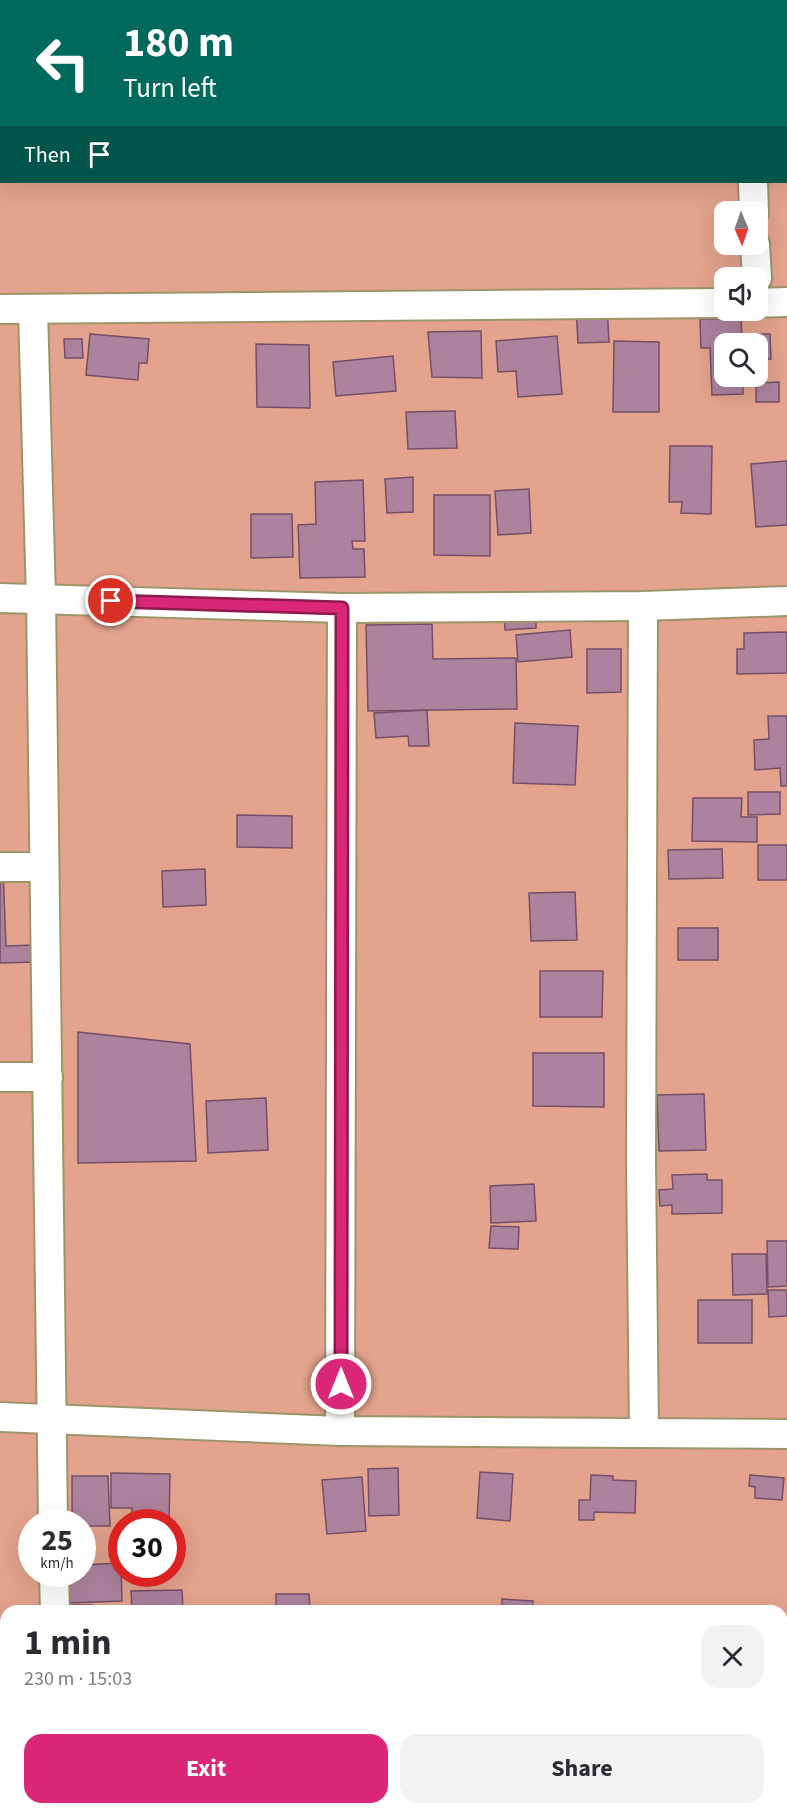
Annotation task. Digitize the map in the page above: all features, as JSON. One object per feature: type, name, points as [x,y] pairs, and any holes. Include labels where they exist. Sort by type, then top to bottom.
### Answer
[{"type":"street","points":[[753,183],[754,201]]},
{"type":"street","points":[[768,295],[787,302]]},
{"type":"street","points":[[0,309],[714,303]]},
{"type":"street","points":[[33,309],[41,599],[53,1509]]},
{"type":"street","points":[[0,598],[342,608],[643,606],[787,601]]},
{"type":"street","points":[[643,606],[641,1161],[644,1432]]},
{"type":"street","points":[[340,1431],[342,608]]},
{"type":"street","points":[[0,867],[44,867]]},
{"type":"street","points":[[0,1077],[48,1077]]},
{"type":"street","points":[[0,1417],[51,1421],[340,1431],[787,1434]]},
{"type":"street","points":[[54,1587],[55,1605]]},
{"type":"shaded area","points":[[0,183],[787,183],[787,1605],[0,1605]]},
{"type":"building","points":[[607,305],[609,342],[578,343],[576,307]]},
{"type":"building","points":[[700,319],[741,321],[742,333],[714,333],[714,387],[743,387],[743,394],[712,395],[710,348],[701,348]]},
{"type":"building","points":[[481,331],[482,378],[432,377],[428,332]]},
{"type":"building","points":[[90,334],[149,339],[147,363],[139,363],[138,380],[86,375]]},
{"type":"building","points":[[768,334],[770,334],[771,359],[768,359]]},
{"type":"building","points":[[557,336],[562,394],[518,397],[516,371],[498,372],[496,341]]},
{"type":"building","points":[[64,339],[82,339],[83,358],[65,358]]},
{"type":"building","points":[[614,341],[659,342],[659,412],[613,412]]},
{"type":"building","points":[[256,344],[309,345],[310,408],[257,407]]},
{"type":"building","points":[[393,356],[396,391],[336,396],[333,362]]},
{"type":"building","points":[[768,382],[779,382],[779,402],[756,402],[756,387],[768,387]]},
{"type":"building","points":[[455,411],[457,448],[408,449],[406,412]]},
{"type":"building","points":[[670,446],[712,446],[711,514],[681,513],[682,502],[669,502]]},
{"type":"building","points":[[787,461],[787,525],[756,527],[751,464]]},
{"type":"building","points":[[413,477],[413,512],[387,513],[385,479]]},
{"type":"building","points":[[363,480],[365,541],[352,541],[353,549],[364,549],[365,577],[300,578],[298,525],[316,524],[315,482]]},
{"type":"building","points":[[529,489],[531,533],[498,535],[495,491]]},
{"type":"building","points":[[434,495],[490,495],[490,556],[434,555]]},
{"type":"building","points":[[251,514],[292,514],[293,557],[251,558]]},
{"type":"building","points":[[536,610],[536,628],[505,630],[504,611]]},
{"type":"building","points":[[432,624],[433,659],[516,658],[517,709],[368,711],[366,625]]},
{"type":"building","points":[[570,630],[572,657],[518,662],[516,635]]},
{"type":"building","points":[[787,632],[787,673],[737,674],[737,649],[744,649],[744,633]]},
{"type":"building","points":[[587,649],[621,649],[621,692],[587,693]]},
{"type":"building","points":[[427,710],[429,746],[409,746],[408,736],[376,738],[374,713]]},
{"type":"building","points":[[768,716],[787,716],[787,786],[781,786],[780,768],[755,770],[754,740],[769,739]]},
{"type":"building","points":[[515,723],[578,726],[575,785],[513,783]]},
{"type":"building","points":[[748,792],[780,792],[780,814],[748,815]]},
{"type":"building","points":[[693,798],[742,798],[741,817],[757,817],[757,842],[692,841]]},
{"type":"building","points":[[237,815],[292,816],[292,848],[237,847]]},
{"type":"building","points":[[758,845],[787,845],[787,880],[758,880]]},
{"type":"building","points":[[722,849],[723,878],[669,879],[668,850]]},
{"type":"building","points":[[205,869],[206,905],[163,907],[162,871]]},
{"type":"building","points":[[0,870],[3,870],[6,946],[34,945],[35,962],[0,963]]},
{"type":"building","points":[[575,892],[577,940],[531,941],[529,893]]},
{"type":"building","points":[[678,928],[718,928],[718,960],[678,960]]},
{"type":"building","points":[[540,971],[603,971],[602,1017],[540,1017]]},
{"type":"building","points":[[78,1032],[190,1044],[196,1161],[78,1163]]},
{"type":"building","points":[[533,1053],[604,1053],[604,1107],[533,1106]]},
{"type":"building","points":[[704,1094],[706,1150],[659,1151],[657,1095]]},
{"type":"building","points":[[266,1098],[268,1150],[208,1153],[206,1101]]},
{"type":"building","points":[[707,1174],[707,1180],[722,1180],[722,1213],[672,1214],[672,1205],[660,1206],[659,1190],[673,1189],[672,1175]]},
{"type":"building","points":[[534,1184],[536,1221],[491,1223],[490,1186]]},
{"type":"building","points":[[491,1226],[519,1227],[518,1249],[489,1248]]},
{"type":"building","points":[[767,1241],[787,1241],[787,1286],[768,1287]]},
{"type":"building","points":[[732,1254],[766,1254],[767,1294],[733,1295]]},
{"type":"building","points":[[768,1290],[787,1290],[787,1316],[769,1317]]},
{"type":"building","points":[[698,1300],[752,1300],[752,1343],[698,1343]]},
{"type":"building","points":[[398,1468],[399,1515],[369,1516],[368,1469]]},
{"type":"building","points":[[480,1472],[513,1474],[510,1521],[477,1518]]},
{"type":"building","points":[[111,1473],[170,1474],[169,1509],[111,1508]]},
{"type":"building","points":[[591,1475],[613,1476],[613,1480],[636,1481],[635,1513],[594,1512],[594,1520],[579,1520],[579,1500],[590,1500]]},
{"type":"building","points":[[750,1475],[784,1478],[782,1500],[755,1498],[755,1487],[749,1486]]},
{"type":"building","points":[[72,1476],[108,1476],[108,1526],[96,1526],[96,1509],[72,1509]]},
{"type":"building","points":[[362,1477],[366,1531],[327,1534],[322,1480]]},
{"type":"building","points":[[96,1564],[108,1564],[108,1587],[122,1587],[122,1601],[69,1603],[68,1587],[96,1587]]},
{"type":"building","points":[[182,1590],[183,1605],[132,1605],[131,1591]]},
{"type":"building","points":[[276,1594],[309,1594],[310,1605],[276,1605]]},
{"type":"building","points":[[502,1599],[533,1601],[533,1605],[502,1605]]},
{"type":"route","points":[[111,601],[342,608],[341,1384]]}]
